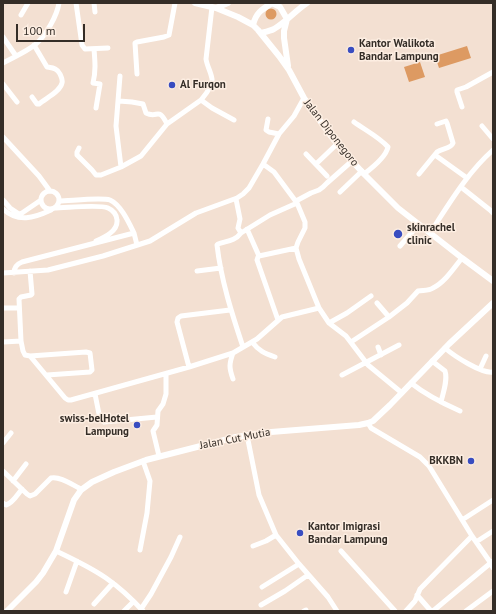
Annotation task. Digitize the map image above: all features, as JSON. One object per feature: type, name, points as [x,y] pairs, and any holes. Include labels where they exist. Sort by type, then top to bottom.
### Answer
[{"type":"main road","name":"Jalan Diponegoro","points":[[195,3],[238,17],[261,33],[289,70],[304,98],[337,144],[363,173],[398,208],[493,280]]},
{"type":"main road","points":[[214,8],[228,3]]},
{"type":"main road","points":[[253,26],[255,16],[262,9],[272,3],[280,8],[287,19],[284,38],[289,70]]},
{"type":"main road","points":[[261,33],[273,29],[307,3]]},
{"type":"main road","name":"Jalan Cut Mutia","points":[[7,611],[39,578],[56,551],[74,500],[81,490],[88,484],[143,461],[220,440],[271,432],[359,425],[373,421],[445,348],[493,303]]},
{"type":"street","points":[[21,15],[28,3]]},
{"type":"street","points":[[3,62],[27,51],[42,38],[52,22],[59,3]]},
{"type":"street","points":[[76,3],[82,45],[85,49],[108,48]]},
{"type":"street","points":[[94,3],[95,12]]},
{"type":"street","points":[[137,74],[135,43],[169,35],[175,3]]},
{"type":"street","points":[[79,148],[77,155],[96,175],[101,175],[121,167],[141,156],[167,124],[201,100],[212,83],[206,59],[214,8]]},
{"type":"street","points":[[3,37],[16,56]]},
{"type":"street","points":[[32,97],[37,104],[39,104],[58,90],[62,83],[58,70],[47,66],[34,45]]},
{"type":"street","points":[[94,49],[96,74],[93,83],[100,84],[96,108]]},
{"type":"street","points":[[462,107],[457,90],[466,87],[493,72]]},
{"type":"street","points":[[120,76],[116,130],[121,167]]},
{"type":"street","points":[[3,84],[17,102]]},
{"type":"street","points":[[3,273],[48,270],[150,241],[196,213],[236,199],[249,188],[279,134],[294,116],[304,98]]},
{"type":"street","points":[[201,100],[234,120]]},
{"type":"street","points":[[119,101],[143,104],[146,113],[149,115],[158,113],[162,115],[167,124]]},
{"type":"street","points":[[268,119],[266,130],[279,134]]},
{"type":"street","points":[[419,174],[440,150],[451,147],[453,143],[446,121],[437,124]]},
{"type":"street","points":[[340,192],[375,165],[388,148],[388,146],[354,122]]},
{"type":"street","points":[[482,126],[493,138]]},
{"type":"street","points":[[3,137],[39,176],[50,192]]},
{"type":"street","points":[[316,164],[337,144]]},
{"type":"street","points":[[430,233],[466,178],[493,150]]},
{"type":"street","points":[[306,154],[326,176]]},
{"type":"street","points":[[435,155],[466,178]]},
{"type":"street","points":[[243,347],[230,310],[217,245],[234,240],[241,233],[278,210],[323,187],[352,161]]},
{"type":"street","points":[[263,164],[274,172],[296,202],[305,222],[305,228],[296,248],[319,308],[329,323],[352,342],[368,365],[402,393]]},
{"type":"street","points":[[460,186],[493,213]]},
{"type":"street","points":[[3,200],[10,208],[19,214],[41,200],[44,194],[50,192],[54,192],[59,201],[58,205],[53,209],[31,217],[21,218],[12,216],[3,209]]},
{"type":"street","points":[[236,199],[240,219],[238,228],[241,233]]},
{"type":"street","points":[[41,200],[43,206],[47,209],[89,206],[104,207],[108,208],[116,215],[118,222],[114,230],[108,235],[88,245]]},
{"type":"street","points":[[59,201],[110,200],[126,217],[134,233],[137,245]]},
{"type":"street","points":[[400,246],[418,224]]},
{"type":"street","points":[[247,229],[259,256],[257,260],[278,320]]},
{"type":"street","points":[[14,272],[17,264],[22,262],[134,233]]},
{"type":"street","points":[[259,256],[296,248]]},
{"type":"street","points":[[352,342],[389,317],[407,303],[418,291],[435,288],[462,258]]},
{"type":"street","points":[[197,271],[221,268]]},
{"type":"street","points":[[30,272],[32,294],[19,299],[21,341],[24,354],[30,356],[90,353],[92,370],[90,372],[47,375]]},
{"type":"street","points":[[329,323],[347,313],[370,296]]},
{"type":"street","points":[[377,303],[389,317]]},
{"type":"street","points":[[3,308],[19,308]]},
{"type":"street","points":[[30,356],[68,400],[71,400],[189,368],[233,353],[252,342],[282,317],[319,308]]},
{"type":"street","points":[[189,368],[177,322],[178,318],[181,316],[230,310]]},
{"type":"street","points":[[3,342],[21,341]]},
{"type":"street","points":[[252,342],[262,352],[275,357]]},
{"type":"street","points":[[342,375],[399,345]]},
{"type":"street","points":[[378,347],[381,354]]},
{"type":"street","points":[[445,348],[466,363],[487,372],[493,372]]},
{"type":"street","points":[[233,353],[230,361],[230,370],[233,379]]},
{"type":"street","points":[[480,369],[486,356]]},
{"type":"street","points":[[432,361],[446,373],[441,402]]},
{"type":"street","points":[[159,456],[153,431],[157,425],[158,411],[163,404],[166,394],[166,374]]},
{"type":"street","points":[[411,383],[423,392],[460,411]]},
{"type":"street","points":[[95,394],[100,419],[104,422],[157,417]]},
{"type":"street","points":[[368,423],[371,428],[420,457],[429,466],[472,536],[492,561],[493,568]]},
{"type":"street","points":[[3,442],[11,432]]},
{"type":"street","points":[[247,435],[259,495],[276,535],[298,564],[328,597],[337,611]]},
{"type":"street","points":[[140,550],[147,514],[150,481],[143,461]]},
{"type":"street","points":[[13,481],[26,464]]},
{"type":"street","points":[[3,472],[28,495],[33,495],[54,477],[62,479],[81,490]]},
{"type":"street","points":[[3,502],[6,505],[8,504],[22,489]]},
{"type":"street","points":[[462,520],[493,500]]},
{"type":"street","points":[[476,542],[493,531]]},
{"type":"street","points":[[253,546],[276,535]]},
{"type":"street","points":[[406,611],[415,601],[420,589],[472,536]]},
{"type":"street","points":[[56,551],[105,577],[142,610],[171,557],[180,537]]},
{"type":"street","points":[[341,551],[396,611]]},
{"type":"street","points":[[66,592],[77,561]]},
{"type":"street","points":[[417,595],[432,611],[492,561]]},
{"type":"street","points":[[262,587],[298,564]]},
{"type":"street","points":[[261,605],[308,575]]},
{"type":"street","points":[[94,604],[113,583]]},
{"type":"street","points":[[466,611],[493,591]]},
{"type":"street","points":[[124,611],[133,602]]},
{"type":"shaded area","points":[[269,9],[273,9],[275,10],[275,18],[269,19],[266,16],[266,12]]},
{"type":"shaded area","points":[[467,46],[471,58],[439,68],[435,56]]},
{"type":"shaded area","points":[[420,62],[425,77],[409,82],[404,67]]},
{"type":"place","name":"Kantor Walikota Bandar Lampung","points":[[351,50]]},
{"type":"place","name":"Al Furqon","points":[[172,85]]},
{"type":"place","name":"skinrachel clinic","points":[[398,234]]},
{"type":"place","name":"swiss-belHotel Lampung","points":[[137,425]]},
{"type":"place","name":"BKKBN","points":[[471,461]]},
{"type":"place","name":"Kantor Imigrasi Bandar Lampung","points":[[300,533]]}]
